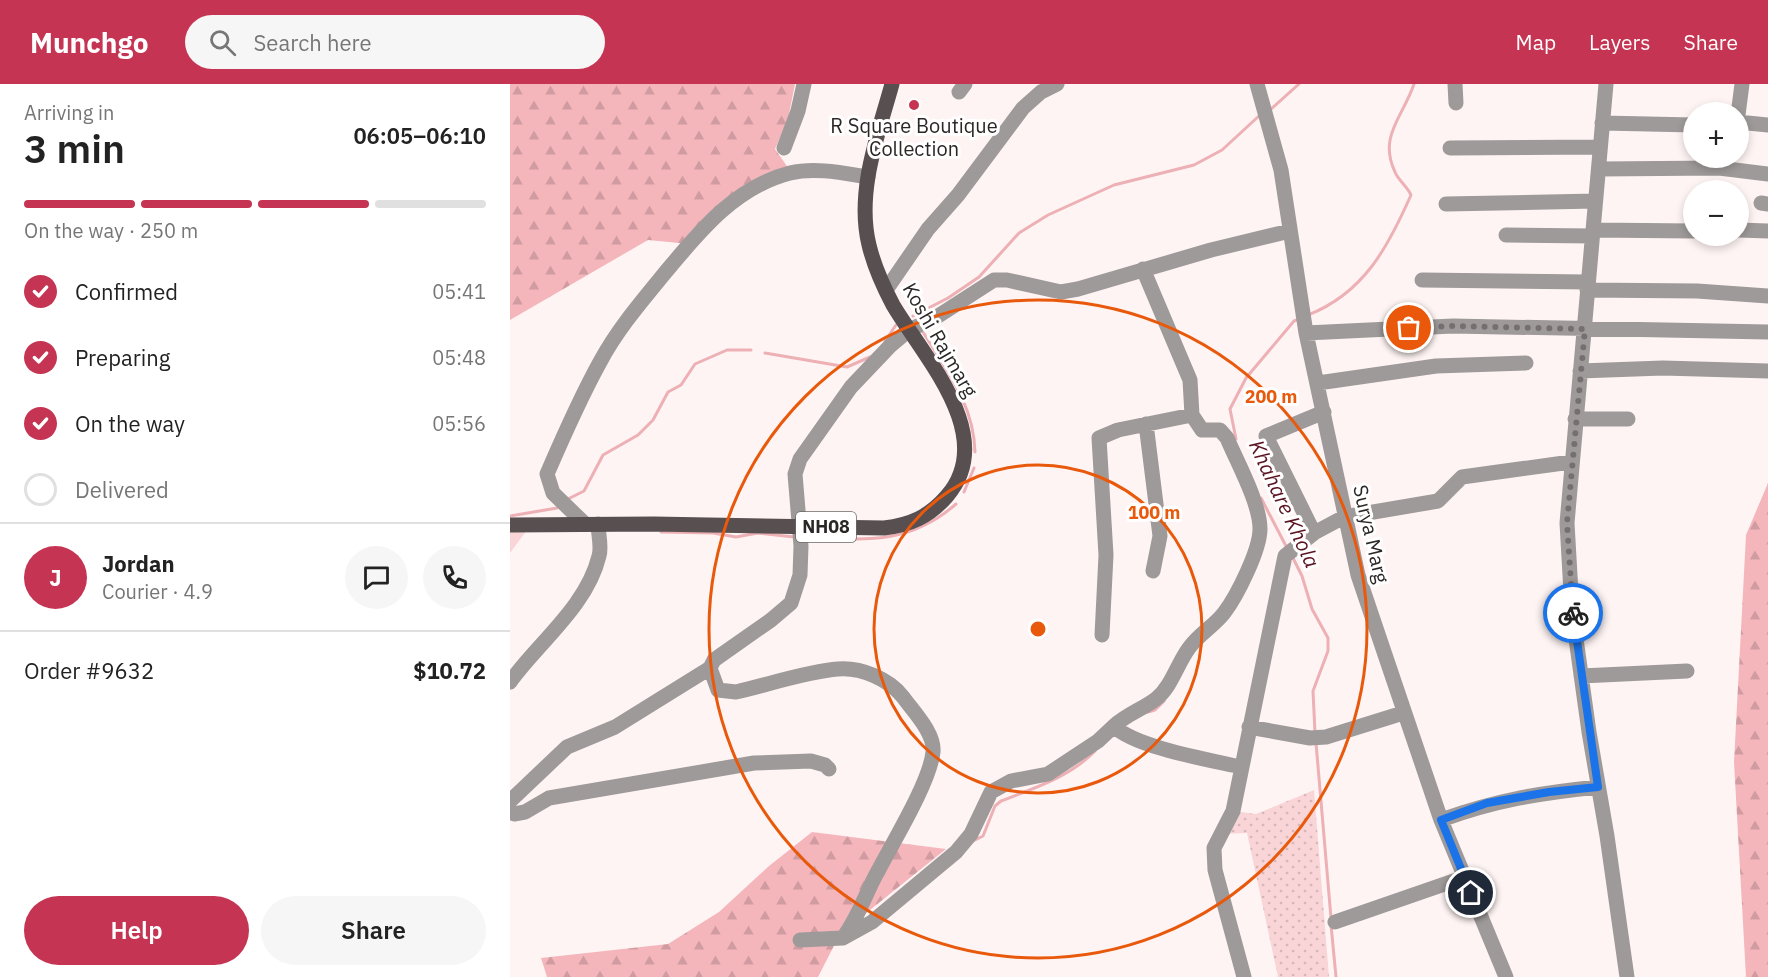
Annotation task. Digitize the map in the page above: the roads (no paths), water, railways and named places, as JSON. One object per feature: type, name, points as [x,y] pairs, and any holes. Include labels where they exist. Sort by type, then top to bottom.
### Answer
[{"type":"main road","name":"Koshi Rajmarg","points":[[510,525],[901,526],[921,519],[938,506],[955,485],[964,455],[959,416],[946,385],[909,330],[886,290],[876,268],[866,228],[868,177],[891,84]]},
{"type":"street","points":[[784,148],[798,111],[804,84]]},
{"type":"street","points":[[886,290],[928,230],[1023,108],[1041,92],[1057,84]]},
{"type":"street","name":"Surya Marg","points":[[1257,84],[1281,170],[1306,329],[1358,575],[1441,820],[1506,977]]},
{"type":"street","points":[[1455,84],[1456,103]]},
{"type":"street","points":[[1606,84],[1567,523],[1568,558],[1581,676],[1627,977]]},
{"type":"street","points":[[1740,102],[1742,84]]},
{"type":"street","points":[[1602,123],[1683,125]]},
{"type":"street","points":[[1749,123],[1768,125]]},
{"type":"street","points":[[1450,148],[1600,147]]},
{"type":"street","points":[[1599,169],[1719,168],[1768,174]]},
{"type":"street","points":[[510,682],[560,624],[586,587],[600,555],[592,524],[553,493],[547,474],[600,363],[631,314],[705,226],[729,204],[759,184],[800,172],[843,173],[868,177]]},
{"type":"street","points":[[1446,204],[1595,201]]},
{"type":"street","points":[[1749,230],[1768,231]]},
{"type":"street","points":[[510,801],[567,747],[615,727],[710,668],[714,660],[771,620],[790,603],[800,575],[800,527],[795,474],[800,459],[851,387],[890,346],[909,330],[935,318],[993,280],[1008,280],[1062,292],[1290,231]]},
{"type":"street","points":[[1506,235],[1683,231]]},
{"type":"street","points":[[801,940],[843,938],[872,922],[956,852],[972,834],[991,792],[1011,781],[1048,774],[1118,730],[1126,715],[1156,699],[1165,689],[1187,650],[1202,632],[1225,612],[1256,549],[1260,528],[1254,503],[1227,438],[1220,430],[1202,430],[1192,415],[1190,380],[1143,269]]},
{"type":"street","points":[[1422,280],[1768,296]]},
{"type":"street","points":[[1306,329],[1453,326],[1768,332]]},
{"type":"street","points":[[1318,383],[1436,366],[1526,363]]},
{"type":"street","points":[[1581,371],[1663,368],[1768,370]]},
{"type":"street","points":[[1314,533],[1266,436],[1324,412]]},
{"type":"street","points":[[1102,635],[1106,555],[1099,438],[1118,430],[1192,415]]},
{"type":"street","points":[[1575,419],[1628,419]]},
{"type":"street","points":[[1146,424],[1160,536],[1153,571]]},
{"type":"street","points":[[1244,977],[1215,870],[1214,848],[1233,811],[1249,727],[1290,552],[1314,533],[1344,517],[1438,501],[1462,477],[1571,462]]},
{"type":"street","points":[[710,668],[718,690],[725,693],[839,669],[862,671],[882,680],[900,694],[931,739],[933,751],[928,769],[906,820],[876,874],[861,911],[843,938]]},
{"type":"street","points":[[1581,676],[1687,671]]},
{"type":"street","points":[[1249,727],[1318,738],[1403,713]]},
{"type":"street","points":[[1118,730],[1189,755],[1241,767]]},
{"type":"street","points":[[510,811],[514,814],[525,812],[549,798],[597,788],[754,764],[811,761],[825,765],[829,769]]},
{"type":"street","points":[[1441,820],[1487,803],[1549,792],[1598,787]]},
{"type":"street","points":[[1335,922],[1465,877]]},
{"type":"waterway","points":[[1269,111],[1299,84]]},
{"type":"waterway","name":"Khahare Khola","points":[[1308,315],[1328,306],[1344,294],[1372,266],[1393,233],[1411,195],[1395,172],[1389,148],[1394,127],[1414,84]]},
{"type":"waterway","points":[[913,316],[948,298],[979,277],[1019,233],[1048,215],[1114,185],[1194,165],[1222,150],[1260,115]]},
{"type":"waterway","name":"Khahare Khola","points":[[1236,439],[1230,409],[1246,378],[1294,321],[1299,319]]},
{"type":"waterway","points":[[885,341],[896,325]]},
{"type":"waterway","points":[[923,332],[958,389],[970,419],[975,452]]},
{"type":"waterway","points":[[568,499],[584,491],[603,455],[638,435],[653,420],[668,392],[681,385],[695,364],[727,350],[751,350]]},
{"type":"waterway","points":[[765,353],[847,367],[870,357]]},
{"type":"waterway","points":[[964,492],[974,468]]},
{"type":"waterway","name":"Khahare Khola","points":[[1261,498],[1287,548]]},
{"type":"waterway","points":[[817,537],[873,539],[908,532],[940,516],[956,504]]},
{"type":"waterway","points":[[510,516],[557,508]]},
{"type":"waterway","points":[[661,532],[713,533],[736,537],[758,533],[794,537]]},
{"type":"waterway","name":"Khahare Khola","points":[[1292,556],[1302,576],[1312,609],[1328,638],[1328,651],[1313,691],[1315,733]]},
{"type":"waterway","points":[[1148,712],[1155,710],[1164,701]]},
{"type":"waterway","name":"Khahare Khola","points":[[1316,743],[1331,918]]},
{"type":"waterway","points":[[973,841],[983,836],[995,806],[1001,801],[1063,775],[1095,751]]},
{"type":"waterway","name":"Khahare Khola","points":[[1331,925],[1336,977]]},
{"type":"place","name":"R Square Boutique Collection","points":[[914,105]]}]
